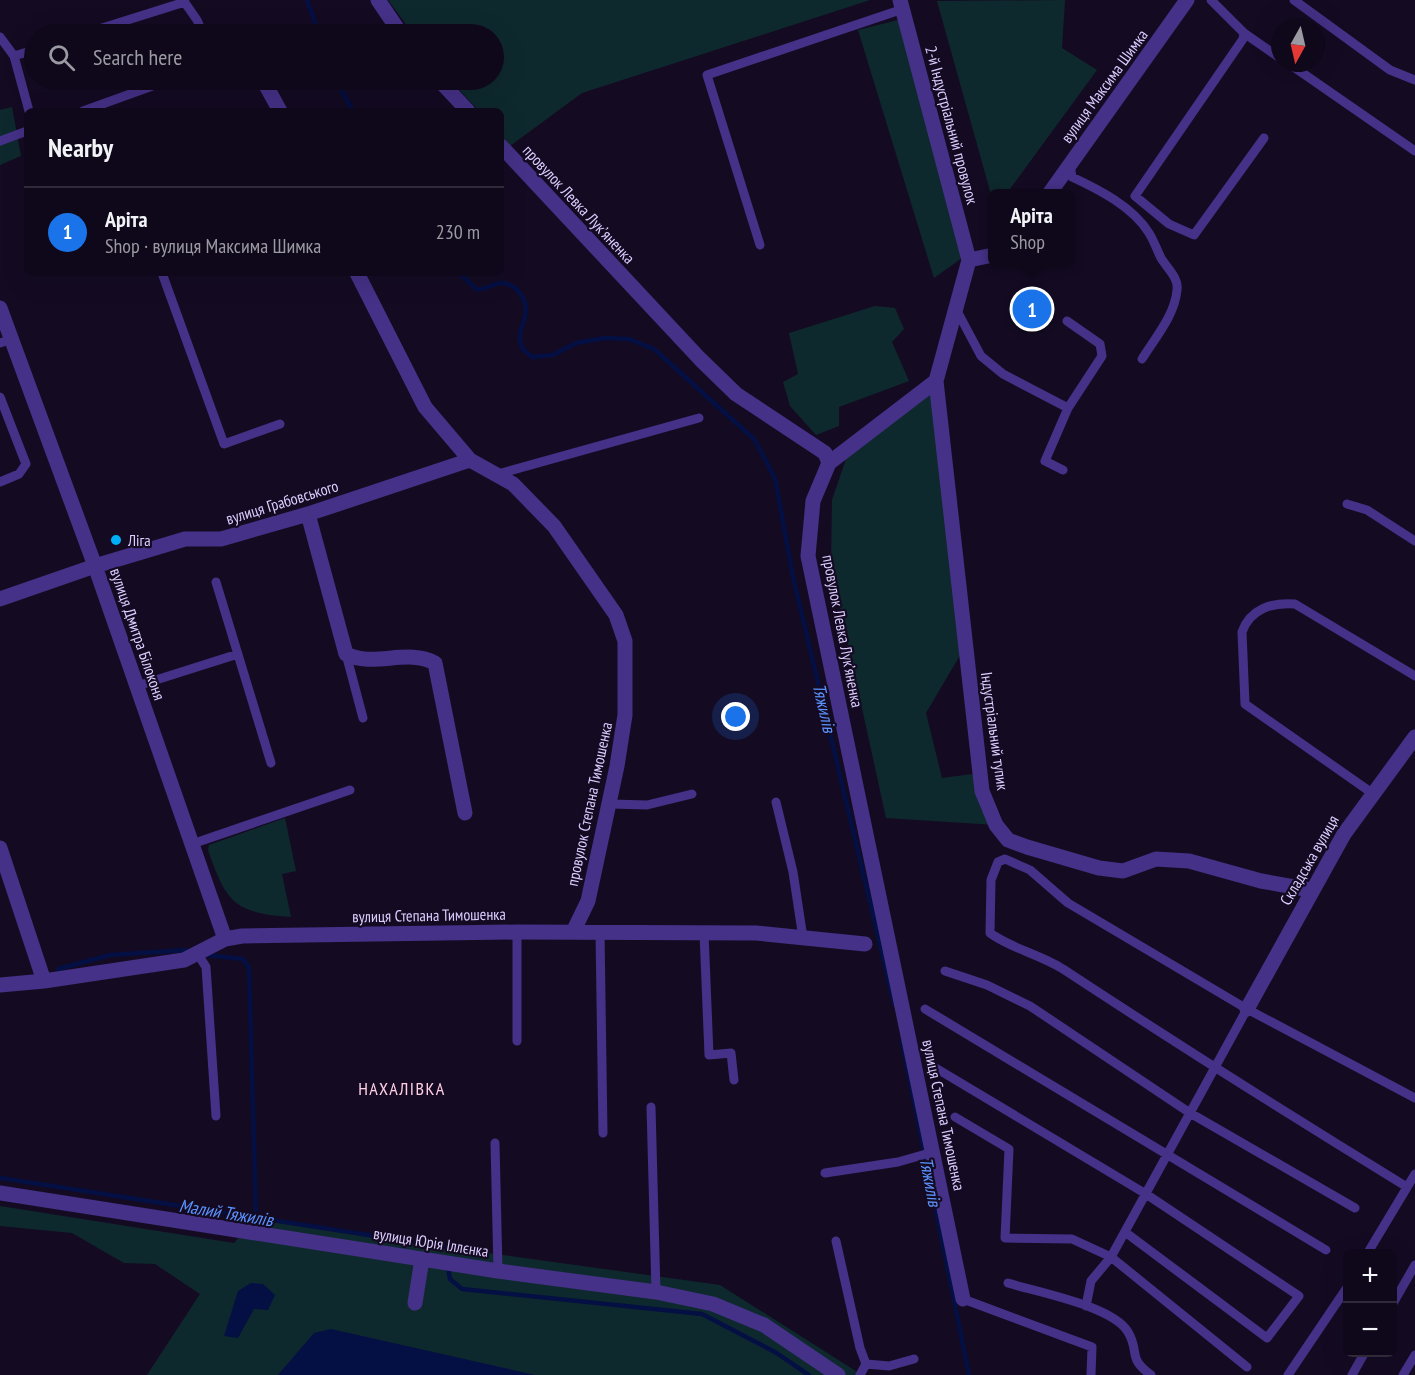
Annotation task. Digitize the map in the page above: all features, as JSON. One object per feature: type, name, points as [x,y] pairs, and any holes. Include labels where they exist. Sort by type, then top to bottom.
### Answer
[{"type":"street","points":[[378,0],[394,24]]},
{"type":"street","name":"вулиця Максима Шимка","points":[[1053,189],[1187,0]]},
{"type":"street","name":"2-й Індустріальний провулок","points":[[902,5],[969,260]]},
{"type":"street","points":[[268,90],[278,108]]},
{"type":"street","points":[[448,90],[465,108]]},
{"type":"street","name":"провулок Левка Лукʼяненка","points":[[504,149],[700,359],[736,394],[825,453],[829,463],[813,501],[808,555],[889,939]]},
{"type":"street","points":[[829,463],[936,381],[969,260],[988,256]]},
{"type":"street","name":"провулок Степана Тимошенка","points":[[359,276],[425,407],[470,460],[513,484],[554,526],[616,615],[625,641],[626,715],[610,804],[588,901],[573,932]]},
{"type":"street","name":"вулиця Дмитра Білоконя","points":[[0,308],[6,341],[95,566],[225,939]]},
{"type":"street","name":"Індустріальний тупик","points":[[936,381],[982,791],[996,825],[1008,840],[1099,868],[1123,872],[1156,859],[1189,861],[1261,881],[1311,890]]},
{"type":"street","name":"вулиця Грабовського","points":[[0,599],[95,566],[185,539],[221,539],[308,514],[470,460]]},
{"type":"street","points":[[308,514],[346,654],[358,660],[423,656],[435,663],[465,813]]},
{"type":"street","name":"Складська вулиця","points":[[1247,1009],[1311,890],[1372,793],[1415,737]]},
{"type":"street","points":[[0,848],[44,981]]},
{"type":"street","name":"вулиця Степана Тимошенка","points":[[0,985],[44,981],[184,960],[225,939],[242,936],[517,932],[756,933],[866,944]]},
{"type":"street","name":"вулиця Степана Тимошенка","points":[[889,939],[930,1153],[963,1299]]},
{"type":"street","name":"вулиця Юрія Іллєнка","points":[[0,1194],[498,1271],[656,1292],[713,1304],[753,1318],[838,1375]]},
{"type":"street","points":[[415,1303],[422,1258]]},
{"type":"lane","points":[[1211,0],[1244,33],[1271,52]]},
{"type":"lane","points":[[1294,0],[1390,70],[1415,80]]},
{"type":"lane","points":[[114,24],[184,1],[199,24]]},
{"type":"lane","points":[[760,245],[707,75],[902,5]]},
{"type":"lane","points":[[1244,33],[1135,196],[1169,224],[1194,235],[1264,138]]},
{"type":"lane","points":[[0,37],[14,56],[28,108]]},
{"type":"lane","points":[[14,56],[24,53]]},
{"type":"lane","points":[[1300,72],[1415,151]]},
{"type":"lane","points":[[92,108],[142,90]]},
{"type":"lane","points":[[0,141],[24,132]]},
{"type":"lane","points":[[1070,165],[1072,177],[1092,186],[1132,213],[1149,232],[1178,287],[1173,308],[1142,359]]},
{"type":"lane","points":[[163,276],[224,444],[280,424]]},
{"type":"lane","points":[[956,309],[981,356],[1003,374],[1068,408]]},
{"type":"lane","points":[[1063,470],[1045,461],[1068,408],[1102,356],[1100,344],[1067,321]]},
{"type":"lane","points":[[0,397],[26,464],[19,474],[0,482]]},
{"type":"lane","points":[[498,474],[699,418]]},
{"type":"lane","points":[[1347,504],[1367,510],[1415,541]]},
{"type":"lane","points":[[216,582],[271,763]]},
{"type":"lane","points":[[1372,793],[1245,704],[1242,632],[1246,621],[1276,602],[1294,604],[1415,676]]},
{"type":"lane","points":[[137,686],[238,654]]},
{"type":"lane","points":[[346,654],[363,718]]},
{"type":"lane","points":[[192,844],[350,790]]},
{"type":"lane","points":[[610,804],[647,805],[692,794]]},
{"type":"lane","points":[[776,802],[793,872],[803,938]]},
{"type":"lane","points":[[1407,1187],[1215,1069],[1047,959],[1005,944],[990,933],[991,880],[998,862],[1005,859],[1030,870],[1068,903],[1247,1009],[1415,1098]]},
{"type":"lane","points":[[517,932],[518,1041]]},
{"type":"lane","points":[[600,932],[603,1133]]},
{"type":"lane","points":[[704,933],[709,1055],[731,1053],[734,1080]]},
{"type":"lane","points":[[197,953],[206,967],[216,1116]]},
{"type":"lane","points":[[945,971],[987,985],[1030,1006],[1190,1113],[1355,1208]]},
{"type":"lane","points":[[925,1009],[1326,1250]]},
{"type":"lane","points":[[1086,1306],[1091,1281],[1111,1257],[1247,1009]]},
{"type":"lane","points":[[934,1068],[1146,1194],[1299,1296],[1268,1338],[1125,1232]]},
{"type":"lane","points":[[651,1107],[656,1292]]},
{"type":"lane","points":[[955,1117],[1009,1149],[1005,1238],[1072,1239],[1111,1257],[1247,1367]]},
{"type":"lane","points":[[495,1143],[498,1271]]},
{"type":"lane","points":[[825,1173],[930,1153]]},
{"type":"lane","points":[[1370,1249],[1415,1174]]},
{"type":"lane","points":[[836,1241],[860,1348],[866,1364],[860,1375]]},
{"type":"lane","points":[[1393,1303],[1415,1265]]},
{"type":"lane","points":[[1008,1283],[1086,1306],[1114,1318],[1128,1332],[1137,1365],[1151,1375]]},
{"type":"lane","points":[[1288,1375],[1343,1292]]},
{"type":"lane","points":[[963,1299],[1092,1347],[1090,1375]]},
{"type":"lane","points":[[1403,1375],[1415,1355]]},
{"type":"lane","points":[[1352,1375],[1363,1357]]},
{"type":"lane","points":[[866,1364],[889,1366],[914,1359]]},
{"type":"green space","points":[[388,0],[870,0],[582,93],[510,146],[504,139],[504,108],[476,108],[459,90],[504,90],[504,24],[406,24]]},
{"type":"green space","points":[[1065,0],[1062,48],[1097,70],[1010,189],[989,189],[937,1]]},
{"type":"green space","points":[[898,20],[962,258],[934,278],[858,30]]},
{"type":"green space","points":[[12,107],[21,156],[0,165],[0,110]]},
{"type":"green space","points":[[875,306],[895,308],[904,329],[892,342],[909,381],[839,407],[839,426],[816,435],[790,406],[783,382],[798,374],[789,333]]},
{"type":"green space","points":[[936,381],[966,645],[926,713],[942,778],[980,773],[996,825],[886,818],[831,566],[832,500],[850,447]]},
{"type":"green space","points":[[285,818],[296,871],[282,874],[291,917],[257,912],[235,902],[221,882],[208,850],[209,845]]},
{"type":"green space","points":[[0,1206],[234,1243],[256,1217],[452,1248],[720,1285],[862,1375],[147,1375],[200,1294],[155,1264],[124,1263],[72,1233],[0,1226]]},
{"type":"shaded area","points":[[251,1283],[263,1284],[275,1295],[268,1310],[254,1309],[238,1338],[224,1336],[238,1291]]},
{"type":"shaded area","points":[[331,1329],[535,1375],[278,1375],[314,1333]]},
{"type":"waterway","name":"Тяжилів","points":[[307,0],[315,24]]},
{"type":"waterway","name":"Тяжилів","points":[[341,90],[351,108]]},
{"type":"waterway","name":"Тяжилів","points":[[462,276],[476,289],[503,283],[519,292],[526,307],[520,340],[523,348],[532,357],[553,355],[576,343],[605,338],[629,339],[654,349],[754,439],[775,478],[793,577],[894,1004]]},
{"type":"waterway","points":[[58,969],[110,955],[186,950]]},
{"type":"waterway","points":[[206,955],[243,959],[249,968],[256,1217]]},
{"type":"waterway","name":"Тяжилів","points":[[902,1042],[969,1375]]},
{"type":"waterway","name":"Малий Тяжилів","points":[[0,1178],[452,1248]]},
{"type":"waterway","name":"Малий Тяжилів","points":[[448,1268],[450,1279],[462,1289],[702,1314],[775,1352],[809,1375]]},
{"type":"place","name":"Аріта","points":[[1032,309]]},
{"type":"place","name":"Ліга","points":[[116,540]]},
{"type":"district","name":"НАХАЛІВКА","points":[[402,1089]]}]
